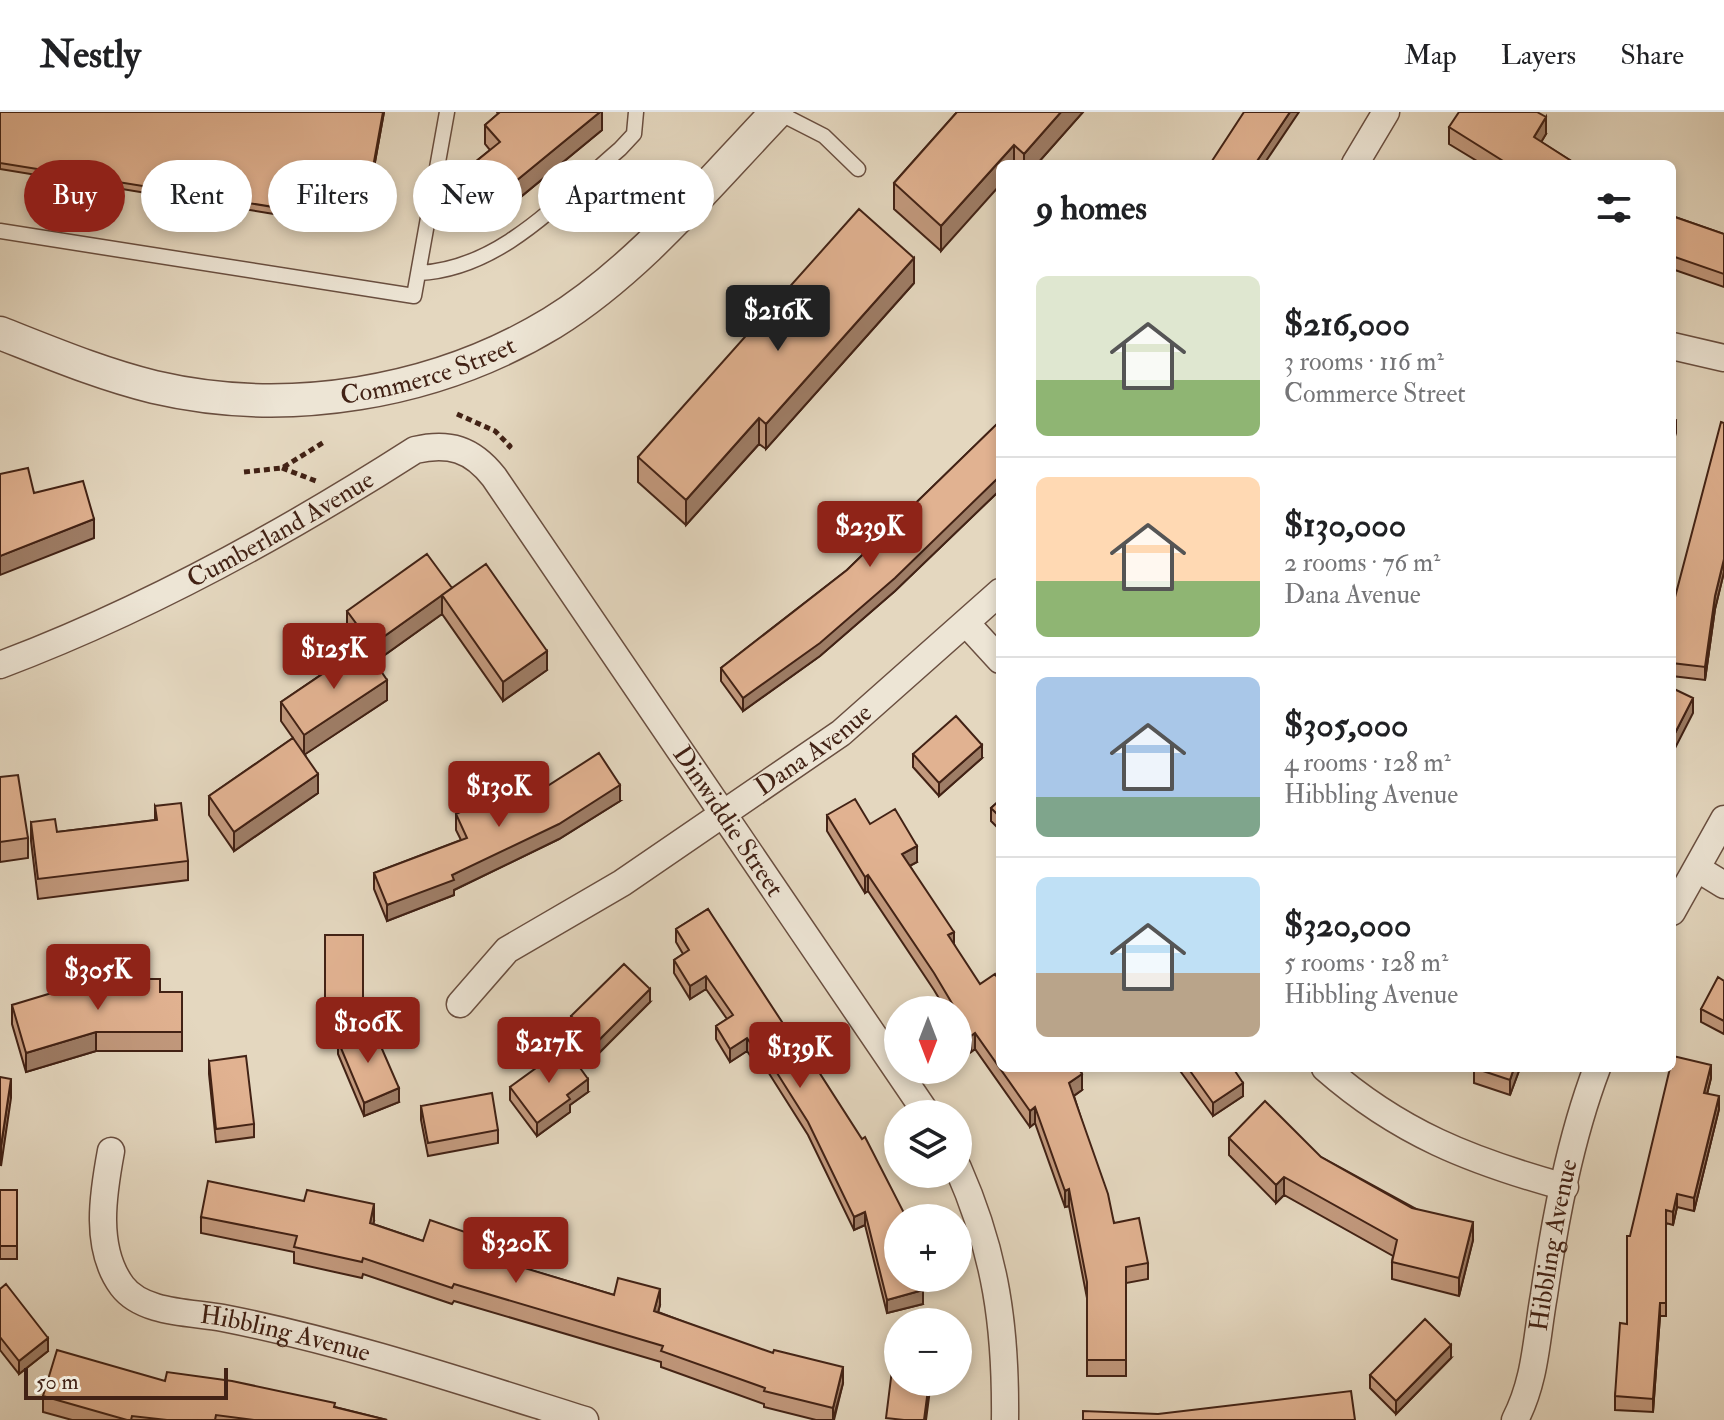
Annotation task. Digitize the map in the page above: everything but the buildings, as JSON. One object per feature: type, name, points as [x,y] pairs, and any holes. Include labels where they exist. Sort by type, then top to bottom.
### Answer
[{"type":"street","name":"Commerce Street","points":[[0,333],[88,368],[155,387],[229,399],[349,396],[430,377],[534,332],[597,289],[645,248],[777,112]]},
{"type":"street","points":[[1357,160],[1386,112]]},
{"type":"street","points":[[1676,347],[1724,358]]},
{"type":"street","name":"Cumberland Avenue","points":[[0,665],[109,622],[287,528],[415,450],[435,445],[453,447],[481,461],[530,530]]},
{"type":"street","name":"Dinwiddie Street","points":[[530,530],[917,1100]]},
{"type":"street","name":"Dana Avenue","points":[[460,1004],[507,950],[622,883],[841,733],[996,596]]},
{"type":"street","points":[[967,624],[996,656]]},
{"type":"street","points":[[1676,905],[1724,819]]},
{"type":"street","points":[[1698,869],[1724,885]]},
{"type":"street","points":[[1330,1072],[1405,1129],[1451,1151],[1565,1187]]},
{"type":"street","name":"Hibbling Avenue","points":[[1515,1420],[1533,1377],[1543,1298],[1565,1187],[1596,1072]]},
{"type":"street","name":"Hibbling Avenue","points":[[111,1151],[104,1187],[108,1262],[124,1288],[151,1306],[281,1331],[585,1420]]},
{"type":"street","points":[[965,1188],[994,1269],[1006,1352],[1005,1420]]},
{"type":"lane","points":[[0,231],[414,296],[447,112]]},
{"type":"lane","points":[[419,273],[447,272],[514,239],[620,149],[634,134],[636,112]]},
{"type":"lane","points":[[777,112],[824,136],[858,169]]},
{"type":"path","points":[[244,472],[282,468],[324,442]]}]
